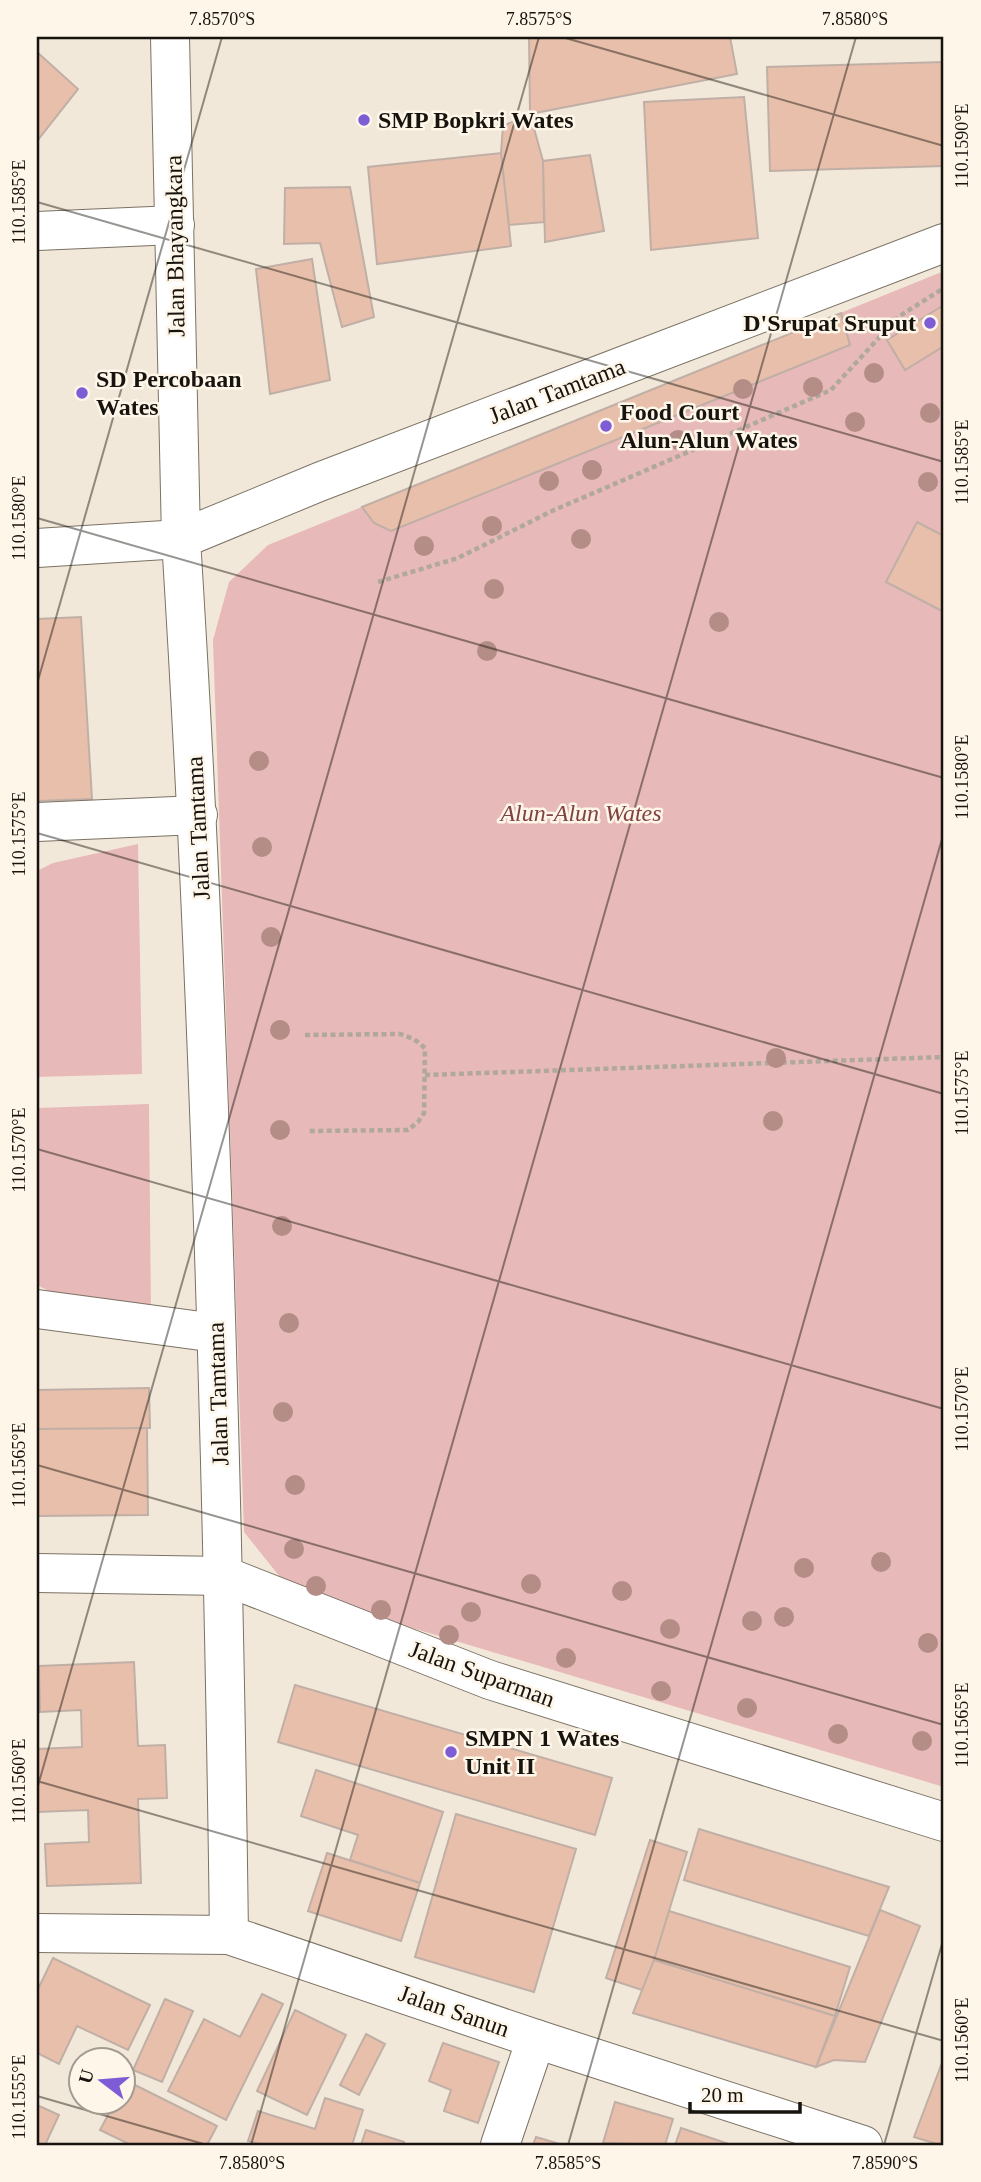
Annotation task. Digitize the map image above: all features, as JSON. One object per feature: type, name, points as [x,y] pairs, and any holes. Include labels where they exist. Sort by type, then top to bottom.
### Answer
[{"type":"street","name":"Jalan Bhayangkara","points":[[170,37],[181,539]]},
{"type":"street","points":[[37,230],[175,225]]},
{"type":"street","name":"Jalan Tamtama","points":[[229,1935],[225,1576],[198,815],[181,539],[319,482],[944,243]]},
{"type":"street","points":[[37,548],[181,539]]},
{"type":"street","points":[[37,822],[198,815]]},
{"type":"street","points":[[37,1309],[216,1333]]},
{"type":"street","points":[[37,1573],[225,1576]]},
{"type":"street","name":"Jalan Suparman","points":[[225,1576],[490,1680],[944,1822]]},
{"type":"street","name":"Jalan Sanun","points":[[41,1941],[229,1935],[536,2039],[863,2145]]},
{"type":"street","points":[[500,2145],[536,2039]]},
{"type":"path","points":[[378,582],[458,558],[552,511],[831,390],[898,317],[944,288]]},
{"type":"path","points":[[306,1035],[400,1034],[407,1035],[425,1048],[424,1113],[408,1130],[309,1131]]},
{"type":"path","points":[[425,1075],[944,1057]]},
{"type":"green space","name":"Alun-Alun Wates","points":[[944,271],[944,1787],[292,1592],[244,1532],[213,640],[229,582],[268,545]]},
{"type":"green space","points":[[138,844],[142,1074],[37,1077],[37,871],[53,863]]},
{"type":"green space","points":[[149,1104],[151,1317],[55,1294],[37,1285],[37,1108]]},
{"type":"building","points":[[529,37],[730,37],[737,74],[530,114]]},
{"type":"building","points":[[37,52],[78,89],[37,141]]},
{"type":"building","points":[[944,62],[944,166],[770,171],[767,67]]},
{"type":"building","points":[[744,97],[758,238],[651,250],[644,102]]},
{"type":"building","points":[[530,114],[543,161],[544,222],[509,225],[501,153],[503,126]]},
{"type":"building","points":[[501,153],[511,246],[377,264],[368,167]]},
{"type":"building","points":[[590,155],[604,231],[545,242],[543,161]]},
{"type":"building","points":[[350,187],[374,317],[342,327],[320,243],[284,244],[285,188]]},
{"type":"building","points":[[312,259],[330,380],[270,394],[256,269]]},
{"type":"building","name":"D'Srupat Sruput","points":[[944,305],[944,346],[905,370],[887,340]]},
{"type":"building","name":"Food Court Alun-Alun Wates","points":[[841,313],[850,345],[391,531],[374,523],[362,507]]},
{"type":"building","points":[[917,522],[944,536],[944,612],[886,582]]},
{"type":"building","points":[[81,617],[92,799],[37,801],[37,619]]},
{"type":"building","points":[[149,1388],[150,1428],[37,1429],[37,1390]]},
{"type":"building","points":[[147,1428],[148,1515],[37,1516],[37,1429]]},
{"type":"building","points":[[134,1662],[138,1746],[165,1745],[167,1798],[138,1799],[141,1883],[47,1886],[45,1844],[89,1842],[88,1810],[37,1812],[37,1749],[82,1747],[81,1710],[40,1712],[39,1666]]},
{"type":"building","points":[[295,1685],[612,1778],[595,1835],[278,1742]]},
{"type":"building","points":[[316,1770],[443,1812],[420,1883],[350,1860],[358,1835],[301,1816]]},
{"type":"building","points":[[456,1814],[576,1849],[534,1992],[415,1957]]},
{"type":"building","points":[[699,1829],[889,1887],[869,1936],[684,1880]]},
{"type":"building","points":[[650,1840],[687,1852],[654,1960],[642,1990],[606,1978]]},
{"type":"building","points":[[327,1853],[420,1883],[401,1941],[308,1911]]},
{"type":"building","points":[[880,1910],[920,1926],[865,2062],[834,2060],[816,2067]]},
{"type":"building","points":[[669,1911],[850,1967],[835,2016],[654,1960]]},
{"type":"building","points":[[53,1958],[150,2005],[130,2046],[120,2046],[77,2026],[59,2064],[37,2053],[37,1991]]},
{"type":"building","points":[[654,1960],[835,2016],[816,2067],[633,2013]]},
{"type":"building","points":[[262,1994],[283,2004],[226,2120],[168,2091],[204,2019],[240,2037]]},
{"type":"building","points":[[165,1999],[193,2011],[162,2082],[136,2071],[136,2063]]},
{"type":"building","points":[[295,2010],[346,2035],[307,2115],[257,2091]]},
{"type":"building","points":[[366,2034],[385,2044],[359,2095],[340,2085]]},
{"type":"building","points":[[443,2043],[499,2062],[478,2123],[444,2111],[451,2090],[429,2081]]},
{"type":"building","points":[[943,2060],[944,2145],[940,2145],[914,2137]]},
{"type":"building","points":[[136,2086],[217,2126],[207,2145],[131,2145],[100,2130],[108,2116],[136,2116]]},
{"type":"building","points":[[325,2098],[363,2110],[352,2145],[263,2145],[248,2141],[258,2111],[315,2129]]},
{"type":"building","points":[[615,2102],[673,2119],[665,2145],[603,2143]]},
{"type":"building","points":[[37,2105],[59,2115],[45,2145],[37,2145]]},
{"type":"building","points":[[681,2128],[732,2145],[675,2145]]},
{"type":"building","points":[[366,2130],[404,2142],[403,2145],[361,2145]]},
{"type":"building","points":[[536,2137],[563,2145],[533,2145]]},
{"type":"place","name":"SMP Bopkri Wates","points":[[364,120]]},
{"type":"place","name":"D'Srupat Sruput","points":[[930,323]]},
{"type":"place","name":"SD Percobaan Wates","points":[[82,393]]},
{"type":"place","name":"Food Court Alun-Alun Wates","points":[[606,426]]},
{"type":"place","name":"SMPN 1 Wates Unit II","points":[[451,1752]]}]
